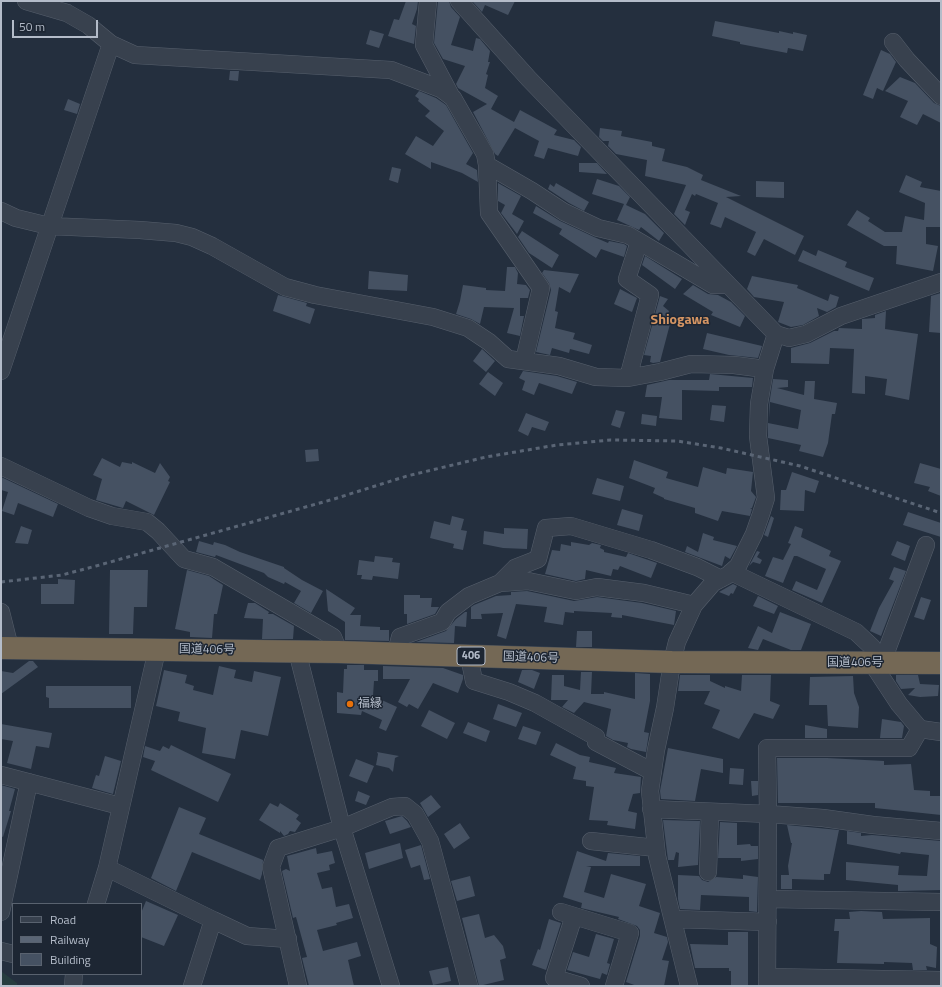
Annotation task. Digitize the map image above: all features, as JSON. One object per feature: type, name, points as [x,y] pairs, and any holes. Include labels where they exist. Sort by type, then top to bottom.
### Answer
[{"type":"highway","name":"国道406号","points":[[6,648],[297,651],[672,662],[941,663]]},
{"type":"street","points":[[26,1],[68,7],[111,44],[135,55],[391,70],[441,89],[453,98]]},
{"type":"street","points":[[428,1],[424,45],[485,154],[487,165],[489,213],[541,288],[524,361]]},
{"type":"street","points":[[459,1],[529,79],[776,334],[789,338],[806,334],[841,316],[941,282]]},
{"type":"street","points":[[893,42],[907,60],[941,96]]},
{"type":"street","points":[[1,371],[111,44]]},
{"type":"street","points":[[487,165],[532,191],[564,212],[598,228],[628,236],[698,278],[713,285],[727,285]]},
{"type":"street","points":[[1,211],[16,218],[49,226],[140,230],[176,233],[192,237],[212,246],[285,287],[315,295],[433,317],[468,328],[489,342],[508,359],[559,366],[596,377],[628,378],[691,364],[734,365],[765,369]]},
{"type":"street","points":[[628,378],[650,294],[627,279],[639,242]]},
{"type":"street","points":[[689,986],[656,848],[650,791],[656,750],[677,642],[694,605],[713,583],[726,576],[738,566],[754,534],[766,498],[758,436],[758,404],[765,369],[776,334]]},
{"type":"street","points":[[1,466],[89,508],[112,516],[147,522],[158,531],[184,560],[213,567],[333,637],[339,652]]},
{"type":"street","points":[[500,583],[515,568],[538,558],[546,528],[571,526],[651,550],[696,568],[726,576],[856,632],[872,647],[877,663],[899,704],[920,729],[941,732]]},
{"type":"street","points":[[877,663],[928,545]]},
{"type":"street","points":[[396,654],[400,637],[442,622],[448,612],[469,596],[500,583],[528,581],[576,591],[597,587],[644,593],[694,605]]},
{"type":"street","points":[[1,612],[6,648]]},
{"type":"street","points":[[96,903],[107,868],[157,650]]},
{"type":"street","points":[[297,651],[342,828],[391,986]]},
{"type":"street","points":[[470,656],[474,681],[509,692],[535,703],[596,737],[596,742],[653,772]]},
{"type":"street","points":[[920,729],[909,748],[767,748],[769,899],[767,982],[940,979]]},
{"type":"street","points":[[1,775],[120,806]]},
{"type":"street","points":[[1,912],[28,782]]},
{"type":"street","points":[[298,986],[271,867],[278,848],[342,828],[392,807],[405,806],[415,814],[430,841],[469,986]]},
{"type":"street","points":[[651,809],[824,818],[873,825],[941,831]]},
{"type":"street","points":[[708,872],[710,812]]},
{"type":"street","points":[[591,841],[656,848]]},
{"type":"street","points":[[107,868],[247,936],[288,939]]},
{"type":"street","points":[[769,899],[941,902]]},
{"type":"street","points":[[581,986],[554,978],[567,914],[630,933],[614,986]]},
{"type":"street","points":[[673,919],[768,922]]},
{"type":"street","points":[[192,986],[213,920]]},
{"type":"street","points":[[1,951],[12,954]]},
{"type":"street","points":[[72,986],[74,975]]},
{"type":"green space","points":[[1,971],[17,983],[17,986],[1,986]]},
{"type":"building","points":[[406,1],[418,1],[412,24],[416,26],[414,44],[388,36],[394,19],[399,20]]},
{"type":"building","points":[[438,1],[449,1],[451,7],[460,17],[451,45],[473,51],[476,38],[480,39],[490,51],[488,62],[490,62],[486,74],[488,75],[485,88],[498,96],[491,109],[514,122],[520,110],[557,130],[554,135],[574,140],[581,147],[578,156],[548,148],[544,159],[534,156],[539,141],[515,128],[498,156],[495,154],[473,112],[487,104],[458,88],[456,84],[465,66],[443,59],[434,43]]},
{"type":"building","points":[[472,1],[515,1],[508,15],[485,5],[482,12]]},
{"type":"building","points":[[715,21],[779,33],[779,31],[807,35],[803,51],[788,48],[787,53],[740,44],[740,42],[712,36]]},
{"type":"building","points":[[370,30],[384,34],[379,48],[366,44]]},
{"type":"building","points":[[881,50],[890,54],[896,62],[883,91],[877,88],[873,99],[863,95]]},
{"type":"building","points":[[230,71],[239,71],[238,81],[229,80]]},
{"type":"building","points":[[900,77],[915,83],[934,103],[941,106],[941,123],[923,114],[917,125],[900,117],[908,101],[885,91]]},
{"type":"building","points":[[419,91],[436,98],[446,105],[473,153],[466,164],[477,170],[478,182],[462,173],[431,162],[431,169],[405,154],[416,136],[433,146],[444,131],[425,116],[430,111],[418,101],[419,99],[415,96]]},
{"type":"building","points":[[68,99],[80,104],[77,114],[64,110]]},
{"type":"building","points":[[600,128],[622,131],[621,136],[652,142],[652,146],[665,149],[662,161],[687,167],[703,175],[701,180],[741,196],[726,197],[804,236],[795,255],[764,239],[755,256],[747,252],[756,232],[725,217],[721,228],[710,224],[718,203],[696,194],[695,196],[692,194],[685,210],[690,212],[685,225],[674,214],[686,185],[645,176],[647,160],[616,154],[608,146],[609,141],[603,141],[599,137]]},
{"type":"building","points":[[579,163],[597,163],[607,174],[579,172]]},
{"type":"building","points":[[392,167],[401,169],[398,183],[389,180]]},
{"type":"building","points":[[906,175],[922,182],[920,187],[941,191],[941,227],[926,227],[926,244],[938,246],[933,271],[896,264],[897,246],[884,246],[847,225],[857,210],[870,218],[868,221],[885,232],[902,232],[905,216],[924,220],[925,203],[899,192]]},
{"type":"building","points":[[597,179],[619,186],[630,197],[626,205],[645,214],[664,233],[659,241],[641,227],[639,230],[617,220],[624,204],[592,194]]},
{"type":"building","points":[[756,181],[784,182],[784,198],[756,197]]},
{"type":"building","points":[[498,183],[521,196],[512,214],[524,221],[517,234],[501,213],[505,205],[498,201]]},
{"type":"building","points":[[556,183],[589,202],[584,211],[548,189],[550,184],[554,187]]},
{"type":"building","points":[[536,206],[560,221],[594,237],[608,243],[609,241],[624,244],[627,246],[624,257],[601,249],[596,258],[559,234],[562,229],[533,213]]},
{"type":"building","points":[[522,231],[559,255],[552,268],[529,253],[518,237]]},
{"type":"building","points":[[803,250],[816,256],[818,250],[847,262],[845,267],[874,278],[869,291],[798,261]]},
{"type":"building","points":[[645,256],[682,279],[675,289],[642,265]]},
{"type":"building","points":[[507,267],[515,267],[518,273],[517,284],[526,285],[530,290],[528,298],[520,298],[520,316],[524,316],[520,336],[507,333],[514,308],[484,307],[480,324],[456,314],[463,285],[486,288],[486,290],[505,291]]},
{"type":"building","points":[[544,270],[579,274],[570,293],[559,287],[555,311],[558,312],[555,328],[575,333],[573,339],[592,345],[589,354],[570,349],[569,353],[552,348],[550,355],[536,352],[551,290],[549,283],[542,273]]},
{"type":"building","points":[[369,271],[408,275],[407,291],[368,289]]},
{"type":"building","points":[[752,276],[798,285],[797,288],[828,301],[830,294],[839,297],[836,307],[827,312],[817,308],[819,316],[803,325],[791,327],[778,322],[784,302],[754,297],[747,289]]},
{"type":"building","points":[[693,285],[708,294],[718,295],[731,302],[745,316],[740,327],[711,315],[713,312],[683,294]]},
{"type":"building","points":[[620,289],[637,298],[632,312],[614,304]]},
{"type":"building","points":[[941,293],[941,333],[929,332],[931,296]]},
{"type":"building","points":[[278,295],[307,303],[306,306],[315,309],[310,324],[273,311]]},
{"type":"building","points":[[660,296],[668,299],[663,306],[669,311],[665,323],[670,324],[660,362],[653,363],[650,362],[651,356],[644,355]]},
{"type":"building","points":[[886,311],[885,329],[918,334],[909,400],[885,395],[887,379],[865,376],[865,394],[852,393],[854,349],[830,348],[829,364],[791,363],[791,348],[810,343],[834,331],[838,331],[839,328],[862,329],[862,319],[875,318],[875,315]]},
{"type":"building","points":[[707,333],[762,346],[758,358],[729,355],[703,349]]},
{"type":"building","points":[[482,349],[495,361],[486,372],[473,361]]},
{"type":"building","points":[[523,371],[557,376],[577,382],[572,394],[539,383],[534,395],[522,390],[525,381],[519,378]]},
{"type":"building","points":[[488,372],[503,383],[495,396],[479,384]]},
{"type":"building","points":[[710,374],[753,378],[752,387],[719,387],[719,391],[682,390],[682,420],[659,418],[662,397],[645,397],[647,385],[669,380],[709,380]]},
{"type":"building","points":[[773,379],[788,380],[788,387],[777,388],[804,395],[805,381],[815,381],[814,399],[837,403],[835,414],[832,414],[828,443],[823,457],[799,451],[801,445],[768,438],[768,423],[798,429],[801,410],[770,402],[769,418],[769,405]]},
{"type":"building","points":[[712,405],[726,406],[724,422],[710,420]]},
{"type":"building","points":[[616,410],[625,412],[620,428],[611,425]]},
{"type":"building","points":[[526,413],[549,422],[545,431],[532,427],[528,436],[518,431]]},
{"type":"building","points":[[642,414],[657,416],[656,426],[641,424]]},
{"type":"building","points":[[318,449],[319,461],[306,462],[305,450]]},
{"type":"building","points":[[102,458],[120,467],[122,462],[132,464],[132,462],[155,473],[160,463],[170,477],[168,481],[170,482],[154,515],[126,501],[123,508],[96,500],[102,479],[93,475]]},
{"type":"building","points":[[634,460],[668,472],[666,478],[698,487],[703,467],[726,474],[727,468],[753,472],[751,491],[756,497],[752,508],[750,508],[752,509],[750,516],[722,511],[718,521],[695,513],[695,508],[664,499],[653,493],[655,488],[629,478]]},
{"type":"building","points":[[920,463],[941,469],[941,496],[928,491],[930,487],[914,483]]},
{"type":"building","points":[[792,472],[819,481],[815,493],[805,490],[804,511],[780,510],[781,490],[786,490]]},
{"type":"building","points":[[1,477],[58,504],[53,517],[18,503],[14,515],[2,511],[8,492],[1,490]]},
{"type":"building","points":[[597,478],[624,486],[620,501],[592,494]]},
{"type":"building","points":[[622,509],[643,515],[639,531],[617,525]]},
{"type":"building","points":[[908,512],[941,523],[941,537],[903,525]]},
{"type":"building","points":[[452,516],[464,519],[461,530],[467,531],[463,550],[453,548],[454,544],[430,538],[434,521],[450,525]]},
{"type":"building","points":[[771,516],[774,518],[768,537],[764,535]]},
{"type":"building","points":[[21,526],[32,530],[28,544],[15,543]]},
{"type":"building","points":[[795,526],[803,529],[801,537],[831,551],[829,556],[841,561],[822,603],[792,590],[796,581],[817,590],[826,569],[794,556],[783,583],[765,576],[773,557],[783,560],[791,544],[788,543]]},
{"type":"building","points":[[504,528],[528,529],[527,549],[503,548],[483,544],[484,531],[504,534]]},
{"type":"building","points":[[703,533],[714,537],[713,540],[737,546],[730,559],[725,556],[722,566],[685,552],[687,546],[698,552]]},
{"type":"building","points":[[199,541],[213,545],[214,542],[225,545],[240,552],[284,567],[302,580],[323,591],[311,613],[294,603],[301,591],[285,582],[284,584],[268,577],[264,573],[216,555],[215,557],[196,552]]},
{"type":"building","points":[[897,541],[910,546],[905,561],[891,555]]},
{"type":"building","points":[[571,542],[601,545],[600,548],[604,550],[604,552],[626,557],[628,553],[657,563],[651,578],[620,566],[618,570],[613,569],[611,576],[586,570],[585,579],[576,581],[545,574],[552,550],[560,551],[561,544],[571,546]]},
{"type":"building","points":[[757,551],[760,552],[757,557],[762,560],[760,564],[753,562],[749,566]]},
{"type":"building","points":[[375,556],[393,558],[392,562],[400,563],[398,579],[373,576],[372,580],[361,579],[362,575],[357,575],[359,560],[374,562]]},
{"type":"building","points":[[894,567],[906,571],[881,636],[870,631],[879,608],[894,581],[889,579]]},
{"type":"building","points":[[110,570],[148,570],[147,607],[134,607],[133,634],[109,634]]},
{"type":"building","points":[[187,570],[209,576],[223,585],[217,614],[214,614],[212,638],[190,637],[190,632],[175,629]]},
{"type":"building","points":[[58,579],[75,580],[74,604],[41,604],[41,584],[58,584]]},
{"type":"building","points":[[733,584],[737,586],[733,594],[731,593],[729,596],[719,592]]},
{"type":"building","points":[[326,589],[355,608],[350,615],[361,615],[360,626],[380,627],[380,630],[389,630],[389,641],[345,640],[345,622],[328,611]]},
{"type":"building","points":[[527,591],[574,601],[597,597],[642,603],[676,611],[674,625],[622,615],[622,618],[611,617],[612,613],[574,611],[574,613],[565,612],[563,625],[544,622],[547,607],[516,604],[506,639],[497,636],[503,613],[481,614],[482,619],[471,619],[471,607],[474,605],[496,596],[511,595],[511,592]]},
{"type":"building","points":[[404,595],[420,595],[420,598],[432,598],[431,607],[439,607],[435,614],[407,624],[407,614],[404,614]]},
{"type":"building","points":[[758,596],[778,606],[774,614],[753,606]]},
{"type":"building","points":[[921,597],[931,600],[924,620],[914,617]]},
{"type":"building","points":[[248,603],[255,603],[269,612],[268,614],[273,614],[294,626],[293,639],[262,639],[263,619],[244,618]]},
{"type":"building","points":[[467,612],[466,627],[455,626],[454,643],[416,642],[446,631],[456,619]]},
{"type":"building","points":[[780,612],[811,624],[801,650],[791,650],[763,639],[758,650],[748,648],[758,626],[772,633]]},
{"type":"building","points":[[577,631],[592,631],[592,647],[576,647]]},
{"type":"building","points":[[29,661],[33,661],[38,667],[1,694],[1,671],[13,673]]},
{"type":"building","points":[[347,665],[364,665],[364,670],[378,670],[378,681],[374,681],[373,696],[397,707],[386,731],[379,728],[382,720],[362,711],[361,715],[337,713],[337,692],[343,693],[344,669],[347,669]]},
{"type":"building","points":[[219,666],[236,670],[234,678],[252,682],[254,671],[281,677],[268,736],[241,730],[235,759],[202,753],[206,728],[178,721],[180,712],[156,706],[164,670],[187,675],[185,683],[194,686],[193,690],[213,695]]},
{"type":"building","points":[[383,666],[443,668],[463,675],[463,679],[458,693],[433,683],[418,709],[409,704],[407,707],[398,702],[410,679],[383,679]]},
{"type":"building","points":[[522,670],[532,670],[540,673],[534,689],[518,682]]},
{"type":"building","points":[[581,672],[592,672],[591,694],[604,694],[604,692],[635,699],[635,673],[650,674],[650,701],[644,732],[649,733],[646,752],[631,749],[627,747],[628,743],[613,740],[606,736],[611,709],[584,702],[574,713],[562,707],[568,700],[551,700],[552,675],[564,675],[564,686],[580,690]]},
{"type":"building","points":[[680,675],[710,675],[710,681],[725,688],[725,686],[741,691],[742,675],[771,675],[770,701],[780,705],[773,719],[754,713],[739,739],[712,728],[720,710],[704,704],[710,691],[678,691]]},
{"type":"building","points":[[896,675],[918,675],[920,684],[939,685],[938,696],[920,697],[908,695],[915,688],[901,689],[896,681]]},
{"type":"building","points":[[853,676],[854,693],[859,707],[858,728],[828,726],[827,705],[809,705],[810,677]]},
{"type":"building","points":[[46,686],[131,686],[131,708],[49,708],[49,698],[46,697]]},
{"type":"building","points":[[498,704],[522,713],[516,727],[493,719]]},
{"type":"building","points":[[429,710],[455,723],[447,739],[421,726]]},
{"type":"building","points":[[882,719],[901,722],[904,726],[902,738],[880,738]]},
{"type":"building","points":[[468,722],[490,731],[486,742],[463,733]]},
{"type":"building","points":[[1,724],[52,733],[49,748],[36,746],[31,769],[7,763],[13,741],[1,739]]},
{"type":"building","points":[[805,725],[827,729],[827,738],[805,738]]},
{"type":"building","points":[[523,726],[541,732],[536,745],[518,739]]},
{"type":"building","points":[[556,743],[580,755],[590,757],[589,762],[616,768],[614,773],[641,777],[640,793],[633,794],[628,811],[637,813],[635,829],[607,825],[608,821],[589,820],[594,787],[586,786],[586,781],[573,779],[576,767],[550,755]]},
{"type":"building","points":[[171,745],[231,774],[218,802],[151,770],[155,761],[143,757],[145,746],[160,751],[163,746],[169,749]]},
{"type":"building","points":[[668,748],[723,759],[723,773],[701,769],[695,801],[661,799],[660,791]]},
{"type":"building","points":[[377,752],[399,756],[395,758],[393,772],[389,768],[376,765]]},
{"type":"building","points":[[105,756],[121,761],[113,794],[92,788],[96,775],[99,776]]},
{"type":"building","points":[[777,758],[827,758],[884,761],[884,765],[911,764],[914,790],[930,791],[930,796],[941,796],[941,815],[875,808],[875,803],[778,803]]},
{"type":"building","points":[[356,759],[374,766],[367,783],[349,776]]},
{"type":"building","points":[[730,768],[744,769],[743,785],[729,784]]},
{"type":"building","points":[[751,781],[758,781],[758,795],[752,796]]},
{"type":"building","points":[[1,785],[15,789],[9,811],[11,811],[3,837],[1,836]]},
{"type":"building","points":[[358,791],[370,796],[366,805],[355,801]]},
{"type":"building","points":[[431,795],[441,807],[428,817],[420,803]]},
{"type":"building","points":[[270,803],[278,807],[280,803],[299,815],[296,819],[301,823],[295,832],[290,831],[284,836],[280,831],[280,833],[259,820]]},
{"type":"building","points":[[179,807],[206,818],[199,834],[263,860],[260,880],[192,852],[176,891],[151,878]]},
{"type":"building","points":[[402,816],[411,827],[390,834],[385,821]]},
{"type":"building","points":[[663,820],[700,821],[698,865],[678,867],[679,853],[676,852],[674,860],[668,860]]},
{"type":"building","points":[[720,822],[737,823],[737,845],[750,844],[751,846],[758,846],[758,859],[741,861],[741,858],[718,858]]},
{"type":"building","points":[[460,823],[470,838],[454,849],[444,834]]},
{"type":"building","points":[[787,825],[839,830],[830,874],[824,874],[824,880],[792,879],[792,889],[781,889],[781,875],[789,875],[788,866],[792,843]]},
{"type":"building","points":[[847,831],[861,833],[861,836],[872,835],[941,841],[941,890],[898,891],[898,885],[846,880],[846,862],[899,866],[898,875],[927,876],[929,855],[901,852],[900,854],[847,844]]},
{"type":"building","points":[[400,843],[403,858],[369,869],[365,853]]},
{"type":"building","points":[[421,845],[430,879],[424,880],[420,865],[411,868],[405,850]]},
{"type":"building","points":[[316,848],[317,854],[332,851],[335,863],[329,865],[330,870],[317,873],[322,889],[332,887],[336,907],[349,904],[353,918],[336,923],[337,925],[317,930],[323,951],[357,942],[361,956],[348,960],[354,986],[309,986],[302,958],[307,957],[296,917],[293,918],[282,871],[286,869],[290,871],[287,856]]},
{"type":"building","points":[[577,851],[606,861],[608,853],[640,856],[640,866],[586,866],[591,867],[584,892],[604,898],[611,874],[646,884],[639,906],[660,913],[654,933],[667,937],[668,942],[662,960],[669,961],[664,986],[637,986],[626,982],[640,936],[640,930],[637,926],[618,919],[619,917],[581,908],[582,903],[563,897]]},
{"type":"building","points":[[678,875],[699,876],[702,880],[708,882],[716,877],[743,879],[743,875],[758,877],[757,912],[749,911],[749,897],[701,895],[700,910],[680,909],[678,899]]},
{"type":"building","points":[[470,876],[475,896],[457,901],[451,881]]},
{"type":"building","points":[[146,901],[178,915],[164,946],[142,937],[142,911]]},
{"type":"building","points":[[849,912],[882,912],[883,919],[930,918],[930,944],[937,947],[936,968],[926,966],[927,970],[913,970],[912,963],[837,963],[839,931],[834,931],[835,919],[850,919]]},
{"type":"building","points":[[479,914],[485,938],[494,935],[503,946],[506,958],[500,960],[504,980],[479,986],[462,918]]},
{"type":"building","points":[[549,919],[561,923],[546,970],[532,965],[538,949],[540,950]]},
{"type":"building","points":[[728,932],[748,932],[748,986],[731,986],[731,971],[729,971],[729,968],[695,968],[690,944],[728,945]]},
{"type":"building","points":[[596,934],[614,939],[607,963],[610,964],[607,975],[602,973],[600,979],[567,970],[573,952],[589,957]]},
{"type":"building","points":[[448,967],[451,981],[433,985],[429,971]]},
{"type":"railway","points":[[1,582],[62,575],[334,499],[407,476],[486,457],[557,445],[611,440],[677,441],[721,448],[800,466],[941,513]]},
{"type":"place","name":"福縁","points":[[350,704]]},
{"type":"district","name":"Shiogawa","points":[[680,321]]}]
